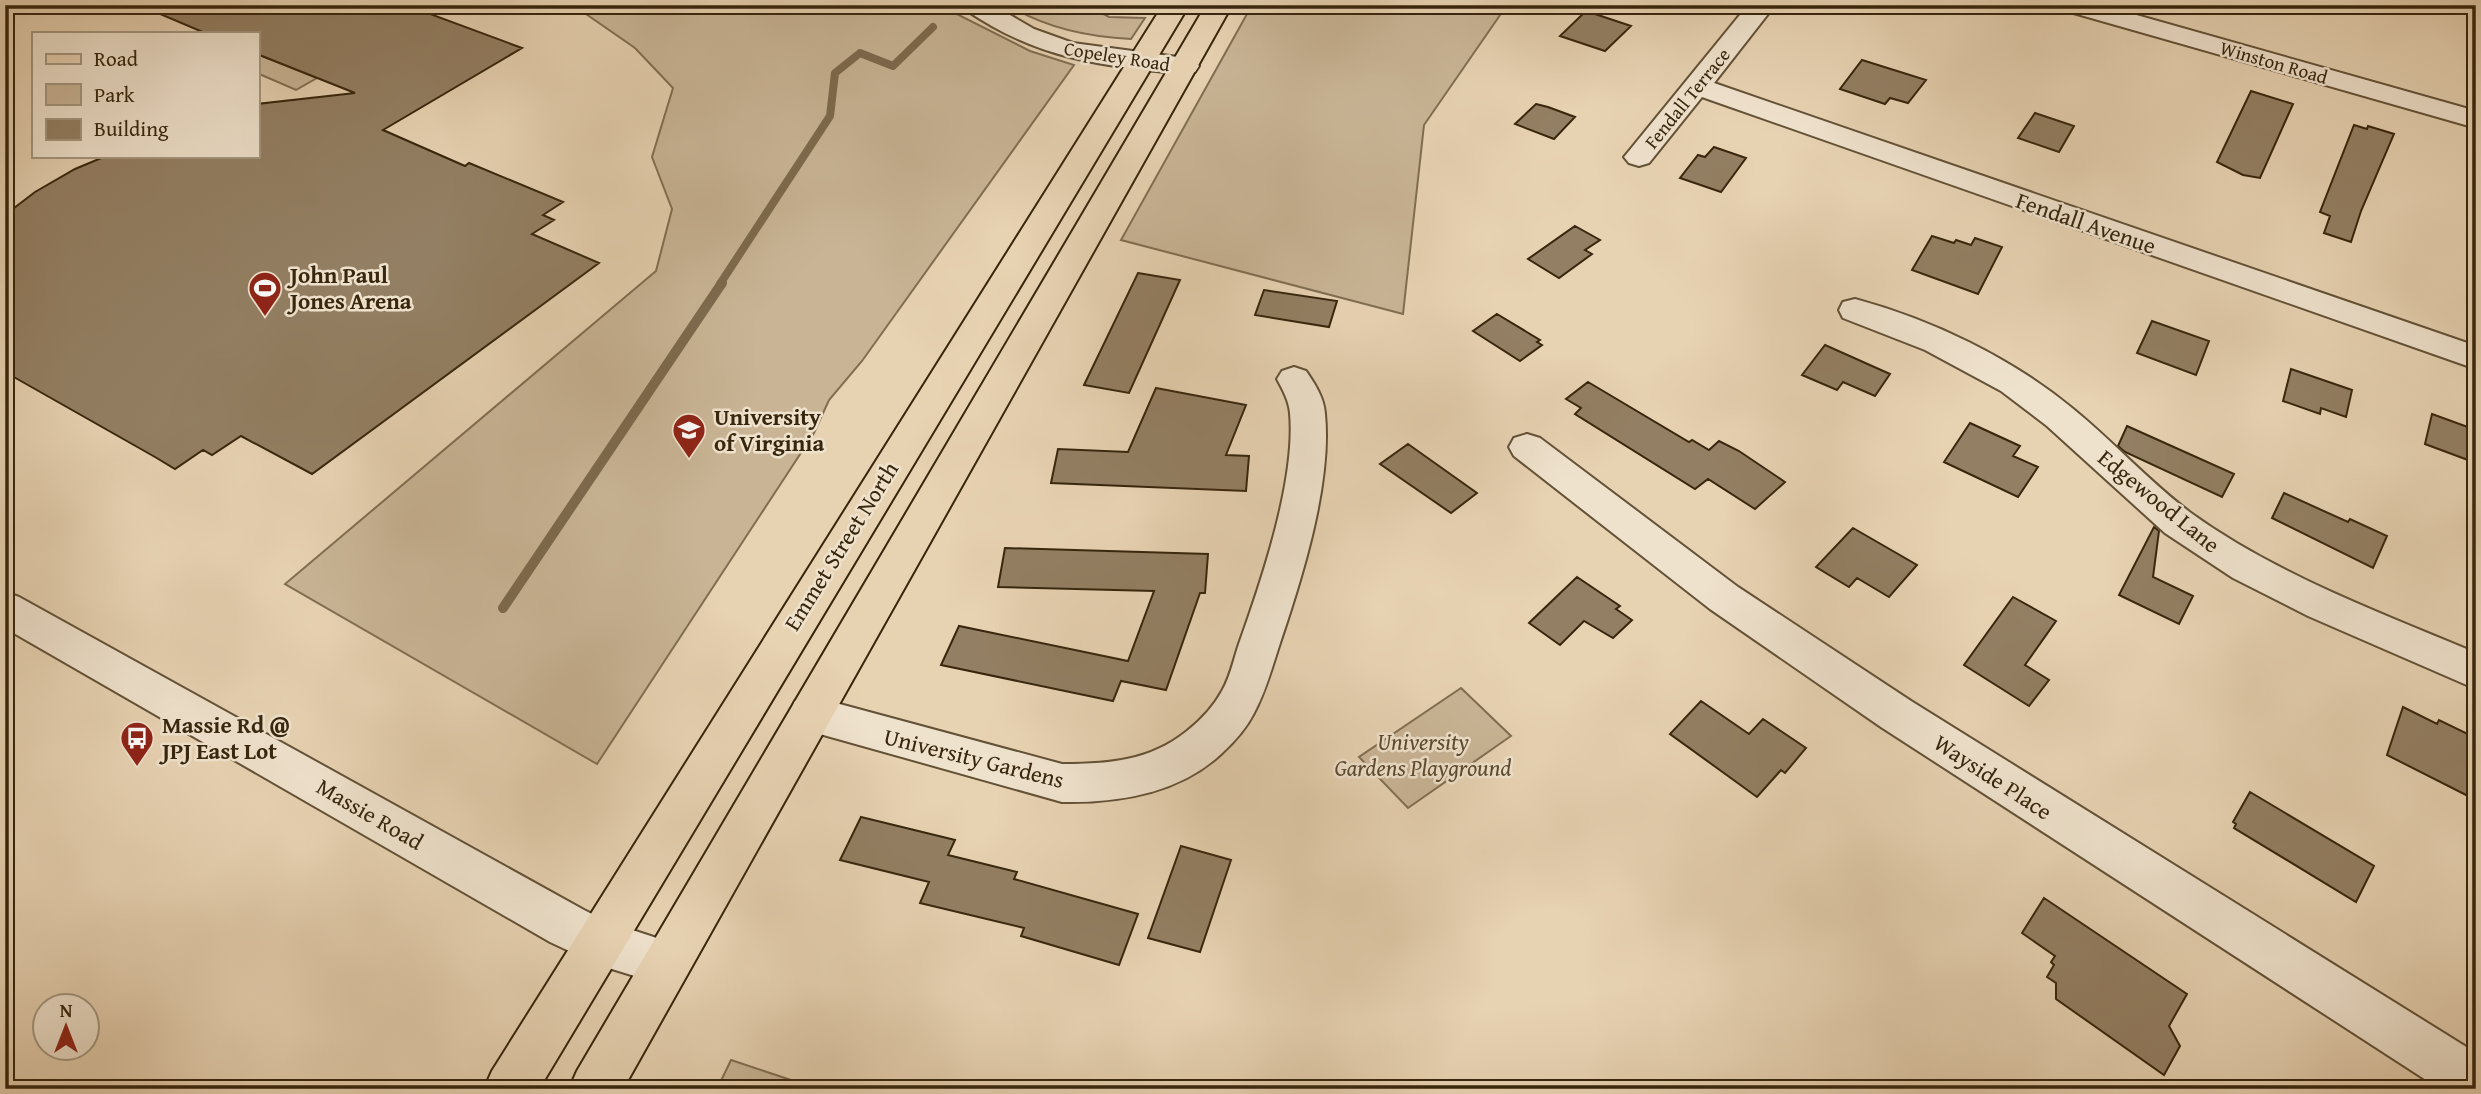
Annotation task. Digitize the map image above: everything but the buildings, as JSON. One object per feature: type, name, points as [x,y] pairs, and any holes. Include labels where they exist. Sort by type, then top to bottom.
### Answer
[{"type":"main road","name":"Emmet Street North","points":[[510,1089],[1074,167],[1176,5]]},
{"type":"main road","points":[[595,1089],[1219,5]]},
{"type":"street","name":"Copeley Road","points":[[975,5],[1011,29],[1057,47],[1142,62],[1185,66]]},
{"type":"street","name":"Fendall Terrace","points":[[1639,157],[1762,5]]},
{"type":"street","name":"Winston Road","points":[[2072,5],[2476,120]]},
{"type":"street","name":"Fendall Avenue","points":[[1697,86],[2476,358]]},
{"type":"street","name":"Edgewood Lane","points":[[1855,310],[1948,346],[2019,386],[2059,416],[2123,477],[2178,523],[2225,555],[2283,586],[2476,672]]},
{"type":"street","name":"University Gardens","points":[[810,714],[1062,783],[1101,784],[1133,779],[1169,766],[1201,746],[1226,721],[1240,698],[1272,607],[1284,560],[1301,478],[1308,418],[1305,398],[1294,379]]},
{"type":"street","name":"Wayside Place","points":[[1527,447],[1724,598],[1896,714],[2476,1082]]},
{"type":"street","name":"Massie Road","points":[[5,608],[599,942],[667,963]]},
{"type":"green space","points":[[573,5],[939,5],[1030,51],[1074,65],[862,361],[829,400],[814,433],[597,764],[285,584],[656,271],[672,209],[652,157],[673,88],[635,48]]},
{"type":"green space","points":[[1008,5],[1087,5],[1109,17],[1145,18],[1131,39],[1115,38],[1052,25]]},
{"type":"green space","points":[[1252,5],[1507,5],[1424,125],[1403,314],[1121,240]]},
{"type":"green space","points":[[259,55],[317,78],[296,90],[259,74]]},
{"type":"green space","name":"University Gardens Playground","points":[[1461,688],[1511,736],[1408,808],[1359,757]]},
{"type":"green space","points":[[731,1060],[818,1089],[717,1089]]},
{"type":"waterway","points":[[2457,5],[2476,12]]},
{"type":"waterway","points":[[720,284],[830,116],[835,73],[860,53],[893,66],[933,27]]},
{"type":"waterway","points":[[503,608],[722,283]]},
{"type":"place","name":"John Paul Jones Arena","points":[[265,318]]},
{"type":"place","name":"University of Virginia","points":[[689,460]]},
{"type":"place","name":"Massie Rd @ JPJ East Lot","points":[[137,768]]}]
